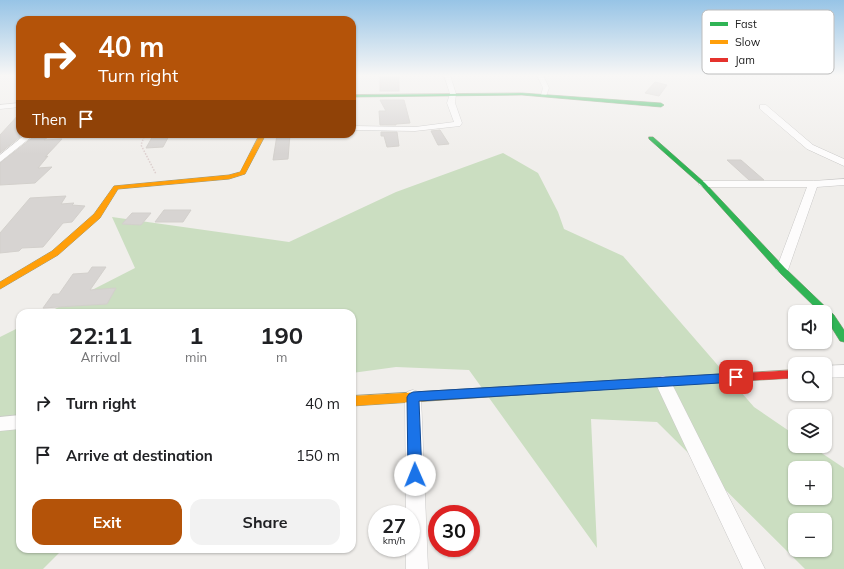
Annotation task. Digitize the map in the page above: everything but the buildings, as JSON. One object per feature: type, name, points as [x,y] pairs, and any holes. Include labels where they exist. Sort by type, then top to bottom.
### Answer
[{"type":"street","points":[[356,128],[415,128],[455,125],[458,123],[451,102]]},
{"type":"street","points":[[621,102],[661,105]]},
{"type":"street","points":[[0,107],[16,105]]},
{"type":"street","points":[[763,107],[810,147],[828,154],[844,163]]},
{"type":"street","points":[[0,159],[26,138]]},
{"type":"street","points":[[0,286],[55,253],[97,216],[116,187],[230,177],[244,173],[261,138]]},
{"type":"street","points":[[651,138],[702,184],[782,270],[831,317],[844,338]]},
{"type":"street","points":[[702,184],[813,184],[844,182]]},
{"type":"street","points":[[782,270],[813,184]]},
{"type":"street","points":[[832,372],[844,371]]},
{"type":"street","points":[[356,401],[788,374]]},
{"type":"street","points":[[664,382],[754,569]]},
{"type":"street","points":[[413,397],[417,569]]},
{"type":"street","points":[[0,424],[16,422]]},
{"type":"path","points":[[144,138],[141,145],[161,182]]},
{"type":"green space","points":[[503,153],[538,173],[558,212],[564,229],[623,256],[754,407],[788,430],[788,453],[822,453],[844,468],[844,569],[805,569],[793,557],[832,557],[832,513],[788,513],[788,552],[657,422],[591,419],[597,548],[469,370],[396,367],[356,372],[356,309],[55,309],[135,268],[112,217],[289,242],[396,192]]},
{"type":"green space","points":[[16,329],[16,553],[59,553],[43,569],[0,569],[0,337]]},
{"type":"traffic: fast","points":[[617,102],[661,105]]},
{"type":"traffic: fast","points":[[651,138],[703,184],[782,270],[831,317],[844,338]]},
{"type":"traffic: slow","points":[[0,286],[55,253],[97,216],[116,187],[229,177],[243,173],[261,138]]},
{"type":"traffic: slow","points":[[356,401],[656,382]]},
{"type":"traffic: jam","points":[[656,382],[788,374]]},
{"type":"route","points":[[415,475],[413,397],[736,377]]}]
